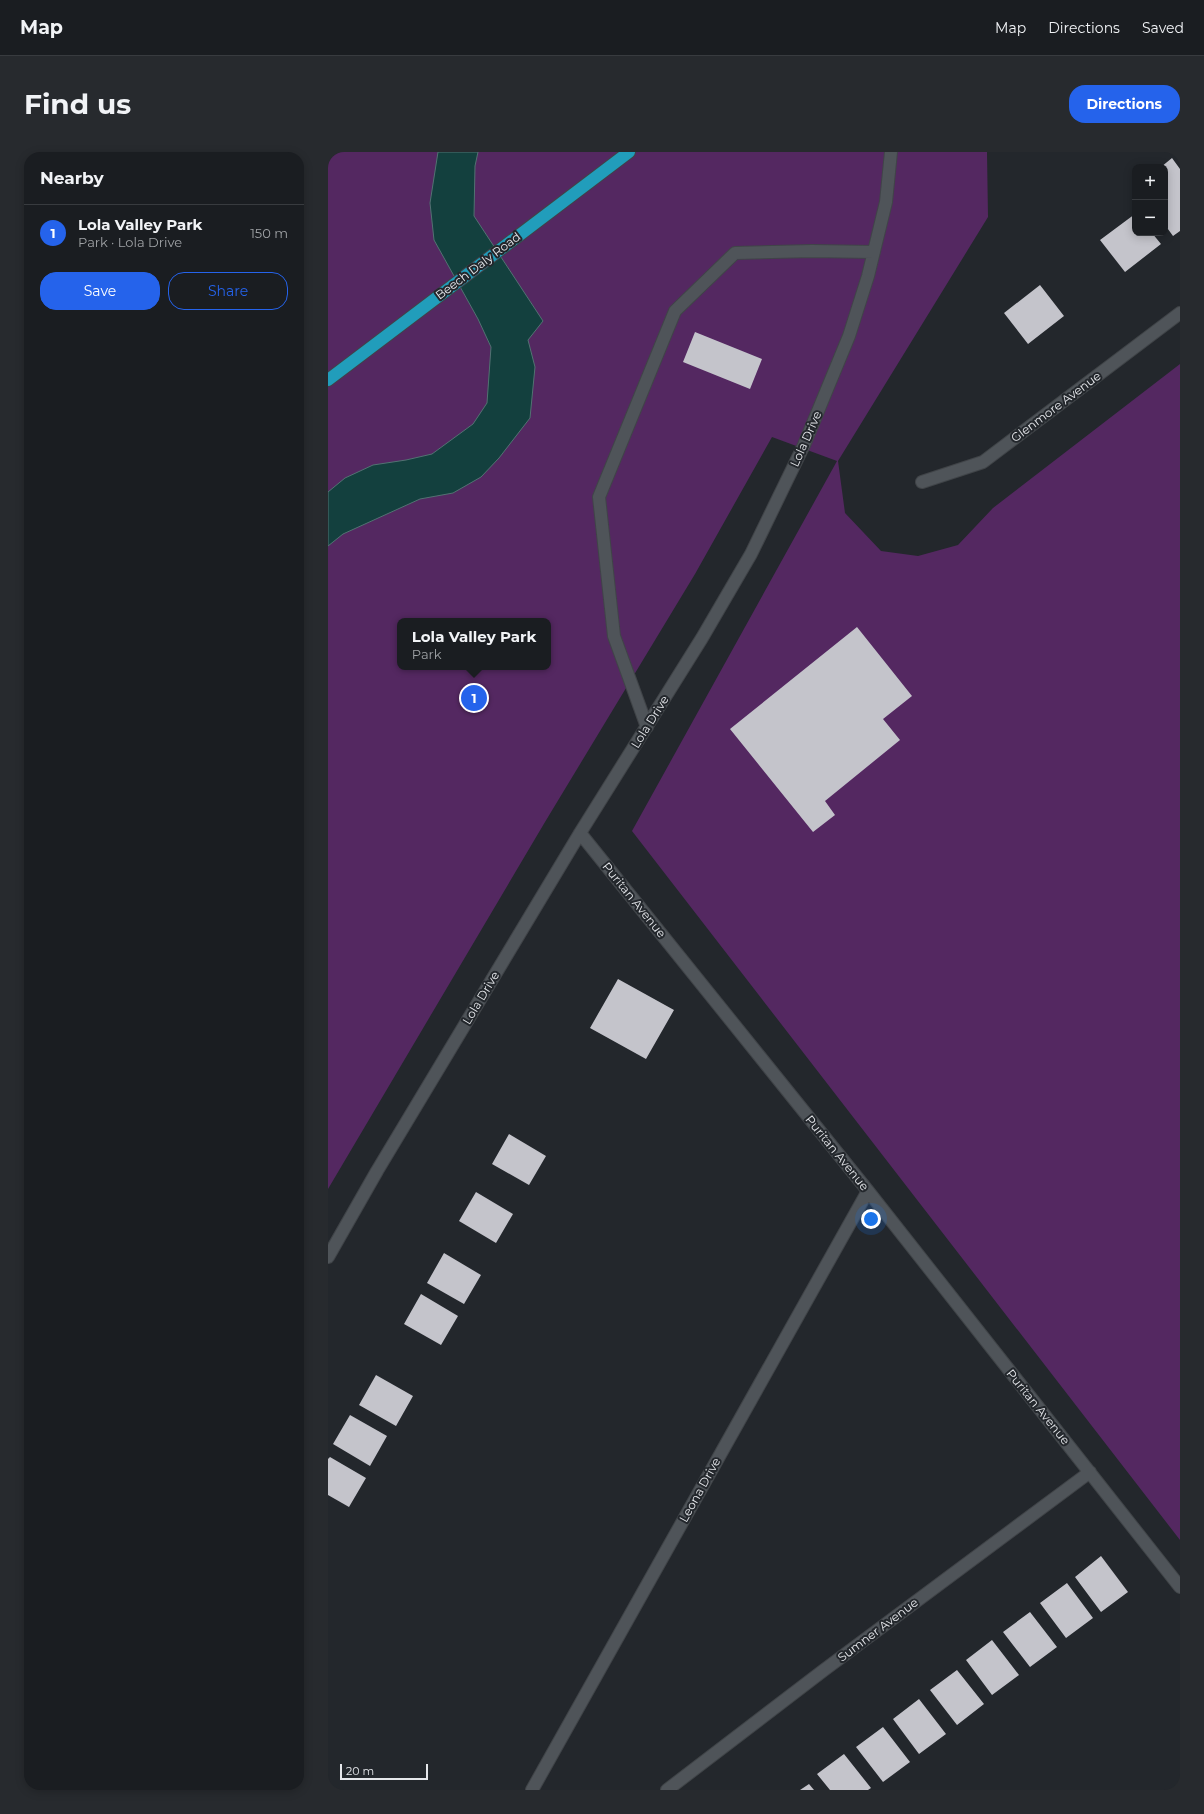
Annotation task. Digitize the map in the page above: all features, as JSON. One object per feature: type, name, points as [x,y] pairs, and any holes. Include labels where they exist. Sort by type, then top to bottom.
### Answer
[{"type":"main road","name":"Beech Daly Road","points":[[328,380],[629,152]]},
{"type":"street","name":"Lola Drive","points":[[328,1257],[377,1171],[580,833],[702,638],[751,554],[804,445],[849,336],[874,252],[886,202],[891,152]]},
{"type":"street","points":[[647,727],[614,636],[599,496],[675,311],[735,253],[812,251],[874,252]]},
{"type":"street","name":"Glenmore Avenue","points":[[922,482],[983,462],[1180,313]]},
{"type":"street","name":"Puritan Avenue","points":[[580,833],[868,1191],[1180,1587]]},
{"type":"street","name":"Leona Drive","points":[[532,1790],[868,1191]]},
{"type":"street","name":"Sumner Avenue","points":[[667,1790],[824,1670],[1090,1472]]},
{"type":"shaded area","points":[[328,152],[987,152],[988,217],[838,461],[845,513],[881,551],[918,556],[958,545],[993,508],[1180,364],[1180,1540],[632,831],[837,461],[772,437],[695,574],[545,822],[328,1189]]},
{"type":"shaded area","points":[[438,152],[478,152],[475,166],[474,216],[543,321],[528,340],[535,367],[530,418],[499,458],[481,477],[453,493],[420,499],[343,534],[328,546],[328,492],[345,478],[373,465],[432,454],[473,424],[487,403],[491,347],[478,319],[434,240],[430,203]]},
{"type":"building","points":[[1172,158],[1180,169],[1180,231],[1173,236],[1168,229],[1168,164],[1165,164]]},
{"type":"building","points":[[1132,216],[1132,236],[1154,236],[1161,244],[1125,272],[1100,240]]},
{"type":"building","points":[[1040,285],[1064,316],[1028,344],[1004,313]]},
{"type":"building","points":[[695,332],[762,359],[750,389],[683,362]]},
{"type":"building","points":[[857,627],[912,696],[883,719],[900,740],[825,801],[835,815],[813,832],[730,729]]},
{"type":"building","points":[[618,979],[674,1010],[646,1059],[590,1028]]},
{"type":"building","points":[[509,1134],[546,1156],[529,1185],[492,1164]]},
{"type":"building","points":[[476,1192],[513,1214],[496,1243],[459,1221]]},
{"type":"building","points":[[444,1253],[481,1275],[464,1304],[427,1283]]},
{"type":"building","points":[[421,1294],[458,1316],[441,1345],[404,1324]]},
{"type":"building","points":[[376,1375],[413,1396],[396,1426],[359,1405]]},
{"type":"building","points":[[350,1415],[387,1436],[370,1466],[333,1444]]},
{"type":"building","points":[[330,1457],[366,1478],[349,1507],[328,1495],[328,1459]]},
{"type":"building","points":[[1101,1556],[1128,1592],[1101,1612],[1075,1577]]},
{"type":"building","points":[[1067,1583],[1093,1618],[1066,1638],[1040,1603]]},
{"type":"building","points":[[1030,1612],[1057,1647],[1030,1667],[1003,1632]]},
{"type":"building","points":[[992,1640],[1019,1675],[992,1695],[966,1660]]},
{"type":"building","points":[[957,1670],[984,1704],[957,1725],[930,1690]]},
{"type":"building","points":[[919,1699],[946,1734],[919,1754],[893,1719]]},
{"type":"building","points":[[883,1727],[910,1762],[883,1782],[856,1747]]},
{"type":"building","points":[[844,1754],[871,1788],[868,1790],[830,1790],[817,1774]]},
{"type":"building","points":[[809,1784],[814,1790],[800,1790]]},
{"type":"place","name":"Lola Valley Park","points":[[474,698]]}]
